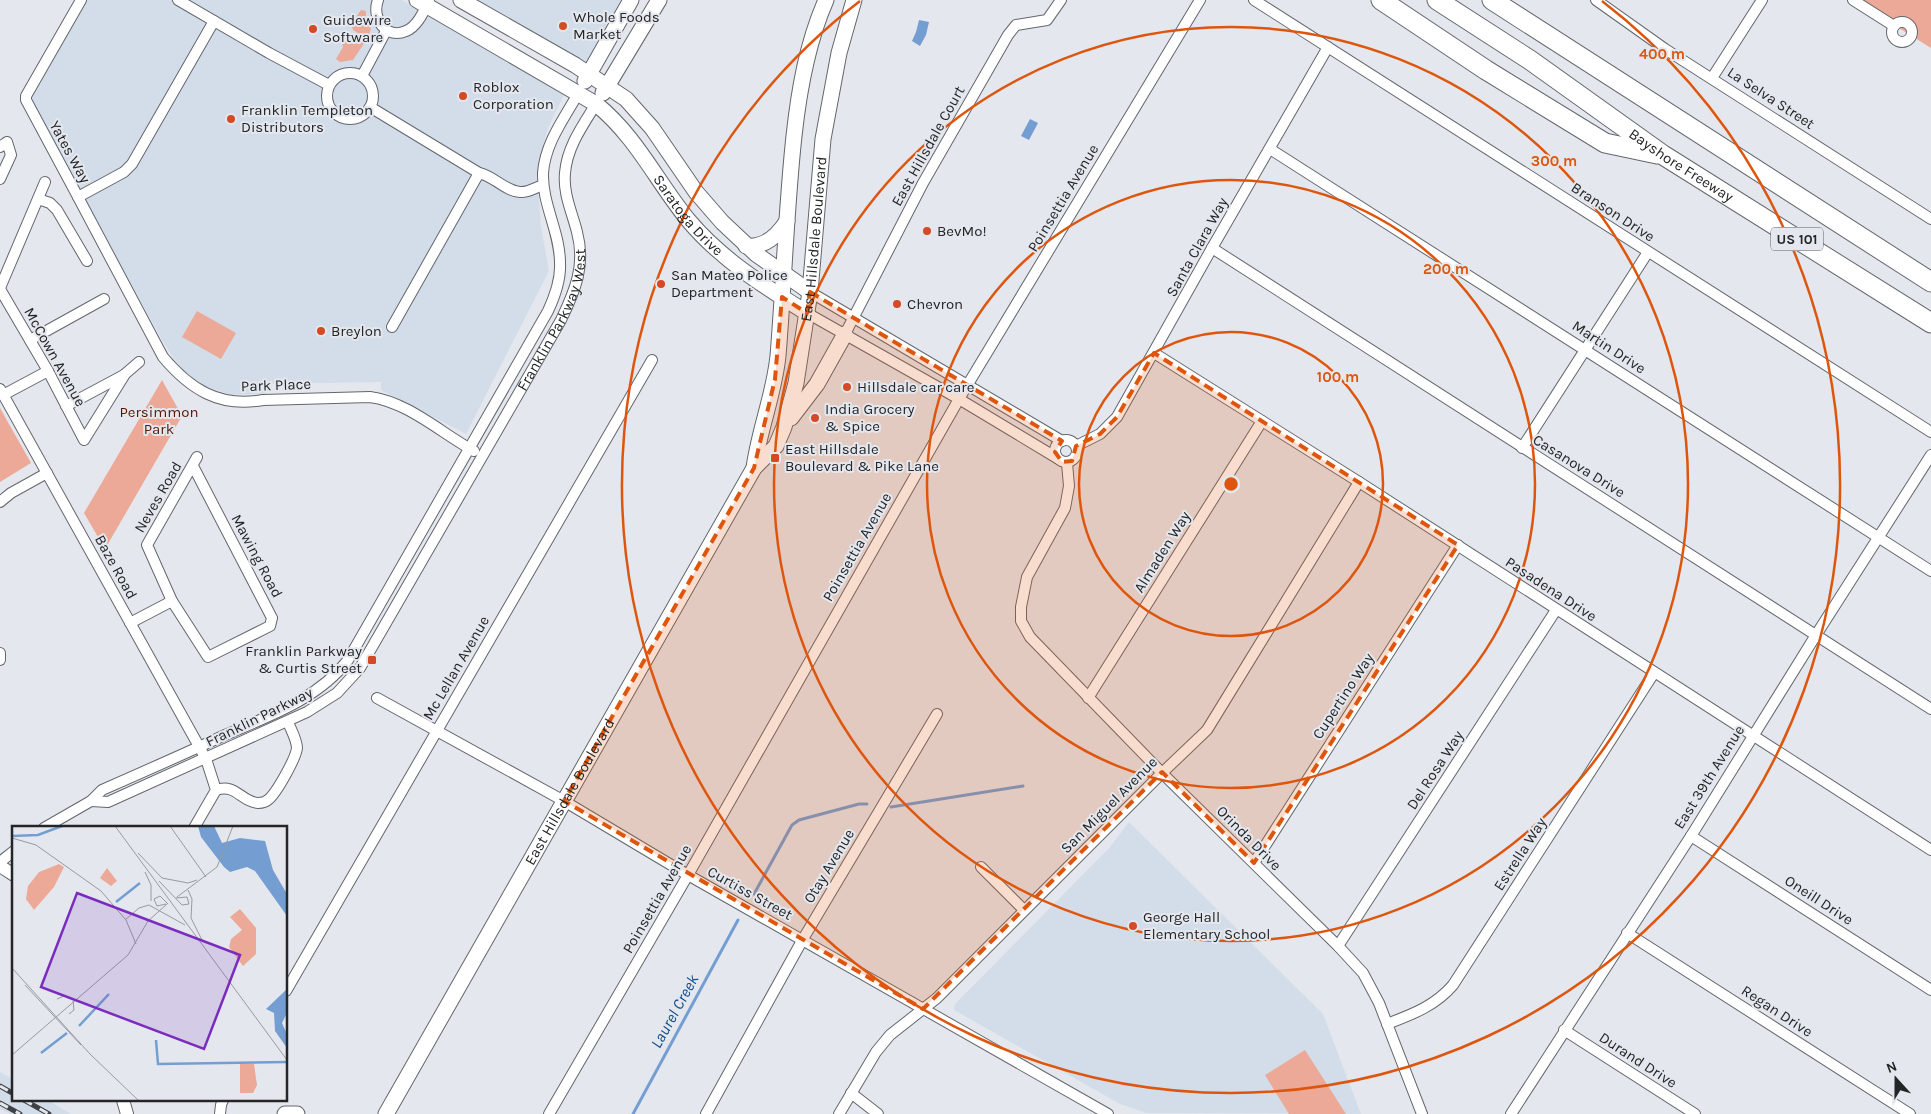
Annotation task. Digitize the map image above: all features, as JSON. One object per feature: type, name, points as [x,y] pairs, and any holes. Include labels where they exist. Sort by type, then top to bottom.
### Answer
[{"type":"highway","points":[[1381,0],[1500,78],[1605,143],[1664,155]]},
{"type":"highway","name":"Bayshore Freeway","points":[[1437,0],[1530,60],[1664,155],[1931,323]]},
{"type":"highway","name":"US 101","points":[[1497,2],[1931,282]]},
{"type":"main road","name":"Saratoga Drive","points":[[461,0],[589,74],[626,99],[640,113],[708,207],[746,246],[810,292]]},
{"type":"main road","name":"Franklin Parkway West","points":[[578,92],[631,0]]},
{"type":"main road","name":"Franklin Parkway West","points":[[596,104],[659,0]]},
{"type":"main road","name":"East Hillsdale Boulevard","points":[[754,468],[757,446],[775,379],[791,166],[800,93],[818,18],[826,0]]},
{"type":"main road","name":"East Hillsdale Boulevard","points":[[386,1114],[754,468],[776,446],[784,428],[796,383],[810,292],[823,139],[839,53],[854,0]]},
{"type":"main road","name":"Saratoga Drive","points":[[424,2],[578,92],[609,114],[633,142],[677,205],[704,237],[731,262],[807,313]]},
{"type":"main road","points":[[746,246],[754,247],[771,239],[778,234],[787,221]]},
{"type":"main road","points":[[784,428],[816,384],[845,334]]},
{"type":"main road","points":[[285,1114],[297,1114]]},
{"type":"street","name":"Yates Way","points":[[82,0],[26,96],[26,100],[78,197],[124,172],[132,164],[214,21]]},
{"type":"street","points":[[178,0],[329,85]]},
{"type":"street","points":[[378,0],[375,13],[381,26],[394,33],[406,32],[417,22],[424,2]]},
{"type":"street","name":"East Hillsdale Court","points":[[845,334],[923,183],[1008,35],[1016,25],[1047,20],[1061,0]]},
{"type":"street","name":"Poinsettia Avenue","points":[[549,1114],[688,875],[967,385],[1199,0]]},
{"type":"street","name":"Branson Drive","points":[[1254,0],[1931,432]]},
{"type":"street","name":"La Selva Street","points":[[1596,0],[1665,49],[1931,219]]},
{"type":"street","points":[[1712,78],[1762,0]]},
{"type":"street","points":[[1853,0],[1894,26]]},
{"type":"street","points":[[362,76],[386,30]]},
{"type":"street","name":"Santa Clara Way","points":[[1076,446],[1100,434],[1117,417],[1328,47]]},
{"type":"street","points":[[353,72],[362,76],[372,90],[373,99],[370,107],[364,114],[356,118],[346,119],[338,116],[331,110],[327,102],[326,93],[329,85],[335,77],[344,73],[353,72]]},
{"type":"street","name":"Franklin Parkway West","points":[[460,465],[556,294],[560,263],[543,185],[546,157],[551,143],[578,92]]},
{"type":"street","name":"Franklin Parkway West","points":[[472,472],[560,320],[575,289],[581,267],[581,256],[577,233],[568,203],[565,173],[572,146],[596,104]]},
{"type":"street","points":[[370,107],[479,173],[486,174],[520,192],[526,192],[543,185]]},
{"type":"street","points":[[0,147],[7,142],[10,155],[0,179]]},
{"type":"street","name":"Martin Drive","points":[[1270,149],[1931,570]]},
{"type":"street","points":[[392,327],[479,173]]},
{"type":"street","name":"McCown Avenue","points":[[45,182],[0,288],[48,371],[84,440],[125,374]]},
{"type":"street","name":"Park Place","points":[[78,197],[164,357],[176,372],[192,386],[209,395],[247,403],[262,400],[384,399],[412,413],[482,455]]},
{"type":"street","points":[[38,199],[50,203],[57,210],[87,261]]},
{"type":"street","name":"Casanova Drive","points":[[1212,248],[1931,709]]},
{"type":"street","points":[[1522,448],[1648,252]]},
{"type":"street","name":"Saratoga Drive","points":[[810,292],[1062,441]]},
{"type":"street","points":[[30,340],[104,299]]},
{"type":"street","name":"Saratoga Drive","points":[[807,313],[1062,460]]},
{"type":"street","name":"Pasadena Drive","points":[[1154,353],[1360,482],[1931,850]]},
{"type":"street","name":"Mc Lellan Avenue","points":[[288,988],[652,360]]},
{"type":"street","points":[[66,406],[125,374],[139,362]]},
{"type":"street","points":[[2,392],[48,371]]},
{"type":"street","name":"Baze Road","points":[[2,392],[206,759],[216,790]]},
{"type":"street","name":"Almaden Way","points":[[1088,698],[1262,421]]},
{"type":"street","points":[[1062,441],[1070,441],[1076,446],[1078,452],[1072,461],[1062,460],[1055,448],[1062,441]]},
{"type":"street","name":"East 39th Avenue","points":[[1511,1114],[1690,836],[1931,455]]},
{"type":"street","name":"Orinda Drive","points":[[1062,460],[1069,486],[1065,508],[1026,577],[1021,607],[1021,621],[1030,636],[1088,698],[1338,946],[1362,973],[1379,1003],[1422,1114]]},
{"type":"street","name":"Neves Road","points":[[195,462],[147,545],[172,601],[208,657]]},
{"type":"street","name":"Mawing Road","points":[[195,462],[272,618],[270,626],[208,657]]},
{"type":"street","name":"Franklin Parkway","points":[[47,826],[91,801],[102,790],[300,700],[328,683],[348,660],[460,465]]},
{"type":"street","name":"Franklin Parkway","points":[[91,801],[108,802],[288,722],[337,694],[360,668],[472,472]]},
{"type":"street","points":[[0,502],[11,493],[47,473]]},
{"type":"street","name":"San Miguel Avenue","points":[[839,1114],[876,1052],[890,1036],[938,998],[1024,910],[1207,730],[1360,482]]},
{"type":"street","name":"Cupertino Way","points":[[1254,863],[1458,545]]},
{"type":"street","points":[[130,624],[172,601]]},
{"type":"street","name":"Del Rosa Way","points":[[1338,946],[1556,610]]},
{"type":"street","points":[[0,653],[0,660]]},
{"type":"street","name":"Estrella Way","points":[[1387,1024],[1423,1010],[1444,995],[1453,984],[1654,673]]},
{"type":"street","name":"Curtiss Street","points":[[377,698],[564,801],[688,875],[1108,1114]]},
{"type":"street","name":"Otay Avenue","points":[[706,1114],[802,940],[937,714]]},
{"type":"street","points":[[195,826],[216,790],[232,789],[253,802],[260,803],[267,801],[273,796],[295,757],[297,747],[288,722]]},
{"type":"street","name":"Oneill Drive","points":[[1690,836],[1931,990]]},
{"type":"street","points":[[12,853],[0,864],[12,873]]},
{"type":"street","points":[[981,866],[1024,910]]},
{"type":"street","name":"Regan Drive","points":[[1627,933],[1910,1114]]},
{"type":"street","name":"Durand Drive","points":[[1564,1030],[1695,1114]]},
{"type":"street","points":[[851,1093],[878,1114]]},
{"type":"highlighted area","points":[[810,292],[1062,441],[1055,452],[1062,462],[1072,461],[1076,446],[1100,434],[1117,417],[1154,353],[1458,545],[1254,863],[1162,772],[923,1009],[564,801],[754,468],[775,379],[782,297],[807,313]]},
{"type":"shaded area","points":[[79,0],[402,0],[564,95],[548,128],[537,169],[541,227],[549,271],[466,434],[381,390],[381,382],[267,384],[266,394],[231,395],[201,385],[180,368],[163,342],[30,101]]},
{"type":"shaded area","points":[[470,0],[622,0],[586,68]]},
{"type":"shaded area","name":"George Hall Elementary School","points":[[1129,822],[1323,1014],[1361,1114],[1146,1113],[1120,1104],[954,1010],[955,1004],[1110,847]]},
{"type":"shaded area","points":[[0,1072],[12,1079],[12,1102],[51,1102],[71,1114],[10,1114],[0,1109]]},
{"type":"green space","points":[[1854,0],[1931,0],[1931,48]]},
{"type":"green space","points":[[361,10],[366,11],[366,18],[371,29],[367,39],[353,30],[351,24]]},
{"type":"green space","points":[[356,37],[365,42],[353,60],[340,62],[336,59],[343,47],[342,43]]},
{"type":"green space","points":[[197,311],[236,333],[221,359],[182,337]]},
{"type":"green space","name":"Persimmon Park","points":[[162,380],[182,416],[105,549],[84,513]]},
{"type":"green space","points":[[0,408],[31,463],[0,482]]},
{"type":"green space","points":[[1305,1050],[1346,1114],[1289,1114],[1265,1075]]},
{"type":"water","points":[[919,20],[929,22],[926,35],[920,46],[912,41]]},
{"type":"water","points":[[1030,119],[1038,123],[1029,140],[1021,136]]},
{"type":"waterway","name":"Laurel Creek","points":[[891,807],[1023,786]]},
{"type":"waterway","name":"Laurel Creek","points":[[754,894],[792,825],[799,820],[859,804],[867,804]]},
{"type":"waterway","name":"Laurel Creek","points":[[633,1114],[738,920]]},
{"type":"railway","points":[[0,1086],[12,1093]]},
{"type":"railway","points":[[28,1102],[49,1114]]},
{"type":"railway","points":[[0,1103],[20,1114]]},
{"type":"place","name":"Whole Foods Market","points":[[563,26]]},
{"type":"place","name":"Guidewire Software","points":[[313,29]]},
{"type":"place","name":"Roblox Corporation","points":[[463,96]]},
{"type":"place","name":"Franklin Templeton Distributors","points":[[231,119]]},
{"type":"place","name":"BevMo!","points":[[927,231]]},
{"type":"place","name":"San Mateo Police Department","points":[[661,284]]},
{"type":"place","name":"Chevron","points":[[897,304]]},
{"type":"place","name":"Breylon","points":[[321,331]]},
{"type":"place","name":"Hillsdale car care","points":[[847,387]]},
{"type":"place","name":"India Grocery & Spice","points":[[815,418]]},
{"type":"place","name":"East Hillsdale Boulevard & Pike Lane","points":[[775,458]]},
{"type":"place","name":"Franklin Parkway & Curtis Street","points":[[372,660]]},
{"type":"place","name":"George Hall Elementary School","points":[[1133,926]]}]
